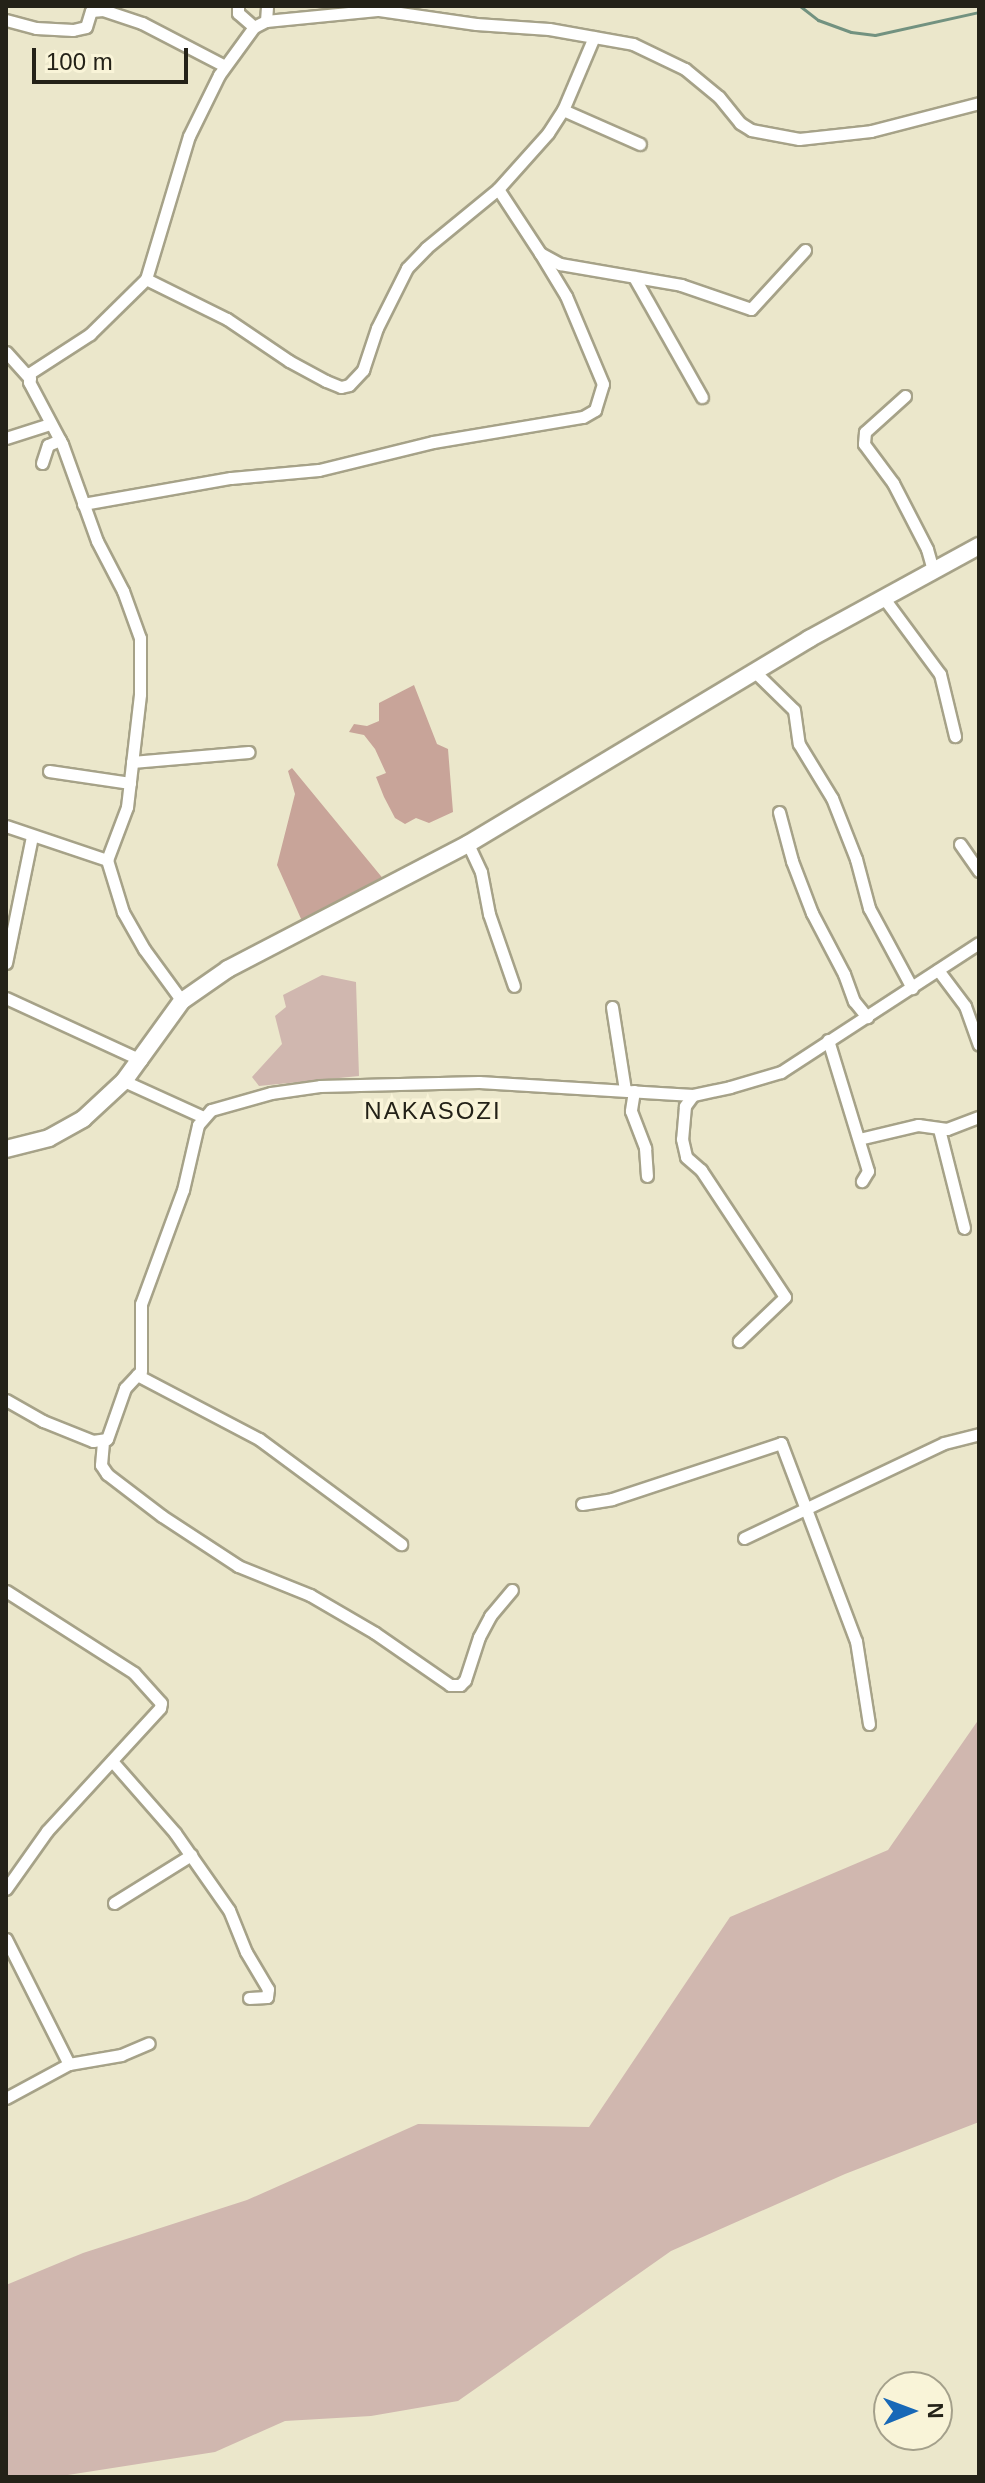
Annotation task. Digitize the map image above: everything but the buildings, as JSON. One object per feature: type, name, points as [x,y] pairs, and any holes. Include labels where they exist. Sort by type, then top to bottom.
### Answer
[{"type":"street","points":[[238,6],[238,13],[254,27]]},
{"type":"street","points":[[266,21],[267,6]]},
{"type":"street","points":[[6,20],[36,28],[73,30],[86,27],[91,11],[103,10],[142,23],[225,66]]},
{"type":"street","points":[[30,379],[30,373],[90,334],[146,279],[189,136],[225,66],[254,27],[266,21],[379,10],[633,44],[685,69],[719,97],[740,123],[772,136],[799,139],[871,131],[979,103]]},
{"type":"street","points":[[146,279],[227,319],[289,361],[326,381],[341,387],[349,385],[363,370],[377,328],[407,268],[426,248],[498,189],[548,133],[563,110],[594,37]]},
{"type":"street","points":[[563,110],[640,144]]},
{"type":"street","points":[[83,504],[231,478],[319,470],[433,442],[583,417],[595,410],[603,384],[566,296],[498,189]]},
{"type":"street","points":[[540,253],[575,269],[711,293],[751,309],[805,250]]},
{"type":"street","points":[[634,277],[702,397]]},
{"type":"street","points":[[6,352],[30,379],[60,440],[83,504],[140,638],[140,694],[130,783],[121,830],[107,860],[123,912],[144,949],[182,1001]]},
{"type":"street","points":[[905,396],[865,432],[864,444],[893,483],[927,549],[933,570]]},
{"type":"street","points":[[6,438],[50,424]]},
{"type":"street","points":[[42,463],[48,445],[60,440]]},
{"type":"street","points":[[6,1149],[66,1130],[124,1081],[182,1001],[228,969],[367,900],[468,844],[883,597],[979,546]]},
{"type":"street","points":[[883,597],[944,682],[955,736]]},
{"type":"street","points":[[755,672],[794,710],[799,744],[832,798],[856,859],[869,908],[912,988]]},
{"type":"street","points":[[132,762],[249,752]]},
{"type":"street","points":[[49,771],[130,783]]},
{"type":"street","points":[[779,812],[792,861],[812,913],[844,974],[854,1001],[867,1017]]},
{"type":"street","points":[[6,826],[107,860]]},
{"type":"street","points":[[6,963],[32,836]]},
{"type":"street","points":[[468,844],[481,872],[489,914],[514,986]]},
{"type":"street","points":[[960,844],[979,871]]},
{"type":"street","points":[[512,1590],[490,1616],[465,1680],[460,1685],[450,1685],[375,1633],[310,1595],[238,1566],[162,1516],[107,1474],[101,1465],[103,1442],[125,1388],[137,1375],[144,1355],[139,1319],[141,1304],[183,1190],[203,1117],[211,1110],[231,1104],[320,1086],[479,1082],[693,1095],[781,1072],[979,943]]},
{"type":"street","points":[[938,970],[965,1006],[979,1045]]},
{"type":"street","points":[[6,998],[141,1060]]},
{"type":"street","points":[[612,1007],[631,1111],[645,1148],[647,1176]]},
{"type":"street","points":[[828,1040],[859,1139],[857,1144],[868,1171],[862,1181]]},
{"type":"street","points":[[124,1081],[203,1117]]},
{"type":"street","points":[[693,1095],[685,1106],[683,1128],[686,1157],[701,1170],[785,1297],[739,1341]]},
{"type":"street","points":[[859,1139],[918,1125],[939,1129],[979,1117]]},
{"type":"street","points":[[939,1129],[964,1228]]},
{"type":"street","points":[[137,1375],[259,1439],[401,1544]]},
{"type":"street","points":[[6,1400],[43,1421],[103,1442]]},
{"type":"street","points":[[744,1538],[944,1443],[979,1434]]},
{"type":"street","points":[[582,1504],[612,1499],[722,1464],[775,1442],[784,1448],[856,1641],[869,1724]]},
{"type":"street","points":[[6,1591],[134,1673],[160,1699],[160,1708],[47,1831],[6,1889]]},
{"type":"street","points":[[112,1761],[191,1855],[229,1910],[246,1952],[268,1989],[267,1997],[249,1998]]},
{"type":"street","points":[[114,1903],[191,1855]]},
{"type":"street","points":[[6,1939],[69,2064]]},
{"type":"street","points":[[6,2098],[69,2064],[121,2055],[149,2043]]},
{"type":"shaded area","points":[[414,685],[437,744],[448,749],[453,812],[429,823],[416,818],[405,824],[395,818],[376,777],[386,773],[375,749],[364,735],[349,732],[354,724],[367,726],[379,721],[379,703]]},
{"type":"shaded area","points":[[292,768],[385,881],[302,921],[277,865],[295,794],[288,771]]},
{"type":"shaded area","points":[[322,975],[356,982],[359,1076],[259,1086],[252,1077],[282,1044],[275,1016],[286,1007],[283,995]]},
{"type":"shaded area","points":[[979,1719],[979,2122],[845,2174],[671,2251],[458,2401],[371,2416],[285,2421],[215,2452],[55,2477],[6,2477],[6,2285],[83,2253],[247,2200],[418,2124],[589,2127],[730,1917],[888,1850]]},
{"type":"waterway","points":[[800,6],[818,20],[851,32],[875,35],[979,12]]},
{"type":"district","name":"NAKASOZI","points":[[433,1111]]}]
